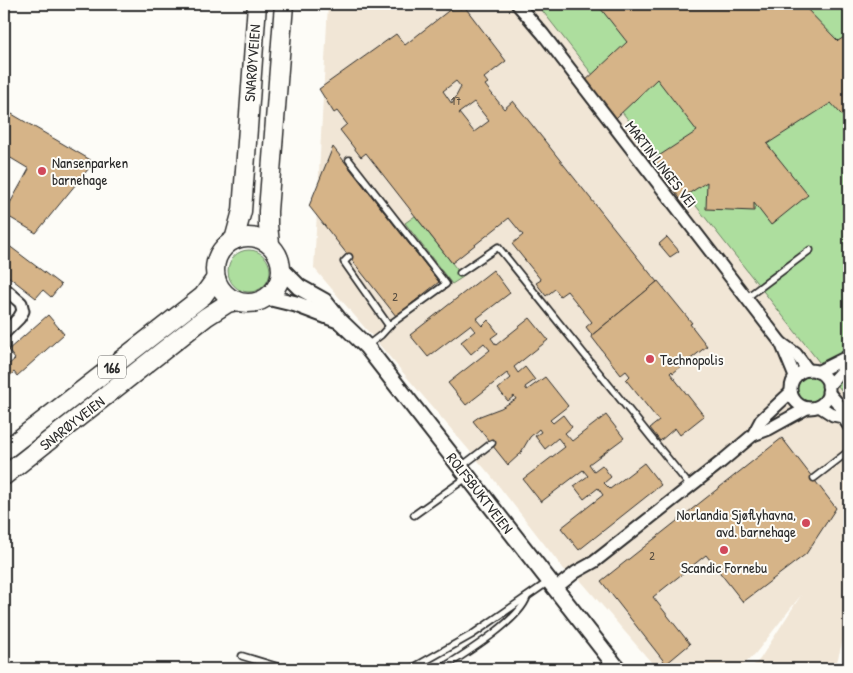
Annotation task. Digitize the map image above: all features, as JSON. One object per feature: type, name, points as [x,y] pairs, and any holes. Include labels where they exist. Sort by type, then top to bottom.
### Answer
[{"type":"main road","name":"SNARØYVEIEN","points":[[234,240],[242,211],[257,5]]},
{"type":"main road","name":"SNARØYVEIEN","points":[[270,244],[268,211],[284,10]]},
{"type":"main road","points":[[237,301],[224,292],[216,278],[215,265],[219,253],[234,240],[249,236],[264,240],[270,244],[279,256],[282,270],[278,285],[267,297]]},
{"type":"main road","name":"SNARØYVEIEN","points":[[4,451],[192,305],[203,296],[216,278]]},
{"type":"main road","name":"166","points":[[237,301],[249,303],[267,297]]},
{"type":"main road","name":"SNARØYVEIEN","points":[[4,476],[206,317],[228,303],[237,301]]},
{"type":"street","name":"MARTIN LINGES VEI","points":[[517,4],[543,34],[780,343],[795,377]]},
{"type":"street","name":"ROLFSBUKTVEIEN","points":[[282,270],[299,286],[324,301],[339,320],[366,346],[618,669]]},
{"type":"street","points":[[4,288],[21,303],[23,311],[19,318],[5,329]]},
{"type":"street","name":"ROLFSBUKTVEIEN","points":[[267,297],[296,304],[339,320]]},
{"type":"street","name":"MARTIN LINGES VEI","points":[[780,343],[796,354],[813,371]]},
{"type":"street","points":[[806,408],[796,402],[791,392],[795,377],[802,372],[813,371],[849,356]]},
{"type":"street","points":[[553,584],[589,566],[753,435],[769,429],[806,408],[819,406],[825,400],[828,389],[849,363]]},
{"type":"street","points":[[813,371],[824,377],[828,389],[841,407],[846,421]]},
{"type":"street","points":[[753,435],[761,420],[791,392]]},
{"type":"street","points":[[819,406],[846,421]]},
{"type":"lane","points":[[349,160],[393,219],[446,284],[389,326],[381,335],[366,346]]},
{"type":"lane","points":[[460,273],[498,246],[690,486]]},
{"type":"lane","points":[[746,298],[810,250]]},
{"type":"lane","points":[[349,257],[344,262],[389,326]]},
{"type":"lane","points":[[414,515],[464,472],[492,443]]},
{"type":"lane","points":[[814,478],[849,451]]},
{"type":"lane","points":[[410,669],[473,634],[527,597],[553,584]]},
{"type":"lane","points":[[441,669],[518,614],[527,597]]},
{"type":"lane","points":[[242,656],[285,669]]},
{"type":"shaded area","points":[[328,4],[849,4],[849,618],[835,669],[750,669],[760,659],[801,595],[755,654],[739,669],[657,669],[575,574],[570,577],[491,476],[314,268]]},
{"type":"green space","points":[[537,4],[849,4],[849,400]]},
{"type":"green space","points":[[415,216],[463,277],[452,284],[405,223]]},
{"type":"green space","points":[[253,250],[261,253],[267,259],[270,271],[267,283],[261,289],[245,292],[237,289],[231,283],[228,267],[231,259],[237,253]]},
{"type":"green space","points":[[810,375],[819,379],[823,388],[819,397],[810,401],[801,397],[797,388],[801,379]]},
{"type":"building","points":[[457,4],[460,9],[464,6],[506,61],[484,78],[488,83],[485,85],[504,109],[513,101],[657,282],[592,335],[586,327],[592,322],[567,291],[560,296],[555,289],[546,296],[536,283],[541,280],[512,244],[523,235],[509,218],[452,263],[366,153],[361,157],[340,130],[347,124],[337,111],[334,113],[319,89],[396,34],[405,45]],"holes":[[[456,81],[461,87],[452,104],[443,91]],[[474,102],[489,121],[474,132],[459,113]]]},
{"type":"building","points":[[597,4],[657,4],[662,10],[668,4],[802,4],[838,41],[849,34],[849,123],[831,103],[767,144],[808,195],[771,225],[754,203],[754,211],[706,209],[707,182],[680,199],[654,159],[697,131],[657,79],[616,118],[583,83],[627,42]]},
{"type":"building","points":[[5,110],[94,162],[36,233],[4,214],[29,169],[4,154]]},
{"type":"building","points":[[333,147],[439,282],[396,316],[309,206]]},
{"type":"building","points":[[667,237],[679,251],[670,257],[659,244]]},
{"type":"building","points":[[4,242],[61,285],[51,297],[43,290],[36,298],[4,273]]},
{"type":"building","points":[[493,270],[510,293],[476,319],[482,326],[488,320],[498,333],[491,338],[496,345],[530,318],[548,340],[514,367],[518,373],[525,367],[535,380],[525,387],[527,390],[545,377],[568,406],[550,420],[553,423],[563,415],[572,427],[565,433],[572,441],[606,415],[624,438],[589,464],[594,471],[602,465],[611,477],[604,483],[610,489],[644,463],[661,485],[579,550],[561,528],[603,495],[598,488],[584,499],[574,486],[588,476],[583,470],[541,502],[523,479],[565,447],[558,438],[545,449],[535,436],[541,432],[539,429],[530,437],[520,454],[508,465],[473,421],[516,399],[514,396],[508,401],[498,389],[511,378],[507,373],[466,405],[448,383],[490,350],[484,343],[471,354],[461,342],[475,331],[470,325],[428,357],[410,335]]},
{"type":"building","name":"Technopolis","points":[[658,281],[692,323],[690,324],[707,346],[673,373],[672,371],[670,373],[704,416],[680,435],[675,428],[660,441],[650,428],[659,421],[626,380],[630,376],[626,371],[621,375],[591,336]]},
{"type":"building","points":[[48,315],[64,334],[17,376],[14,372],[4,381],[4,360],[8,365],[15,359],[8,350]]},
{"type":"building","name":"Scandic Fornebu","points":[[782,438],[836,508],[806,554],[743,602],[706,555],[653,597],[690,644],[666,664],[601,581]]},
{"type":"place","name":"Nansenparken barnehage","points":[[42,171]]},
{"type":"place","name":"Technopolis","points":[[650,359]]},
{"type":"place","name":"Norlandia Sjøflyhavna, avd. barnehage","points":[[806,523]]},
{"type":"place","name":"Scandic Fornebu","points":[[724,550]]}]
